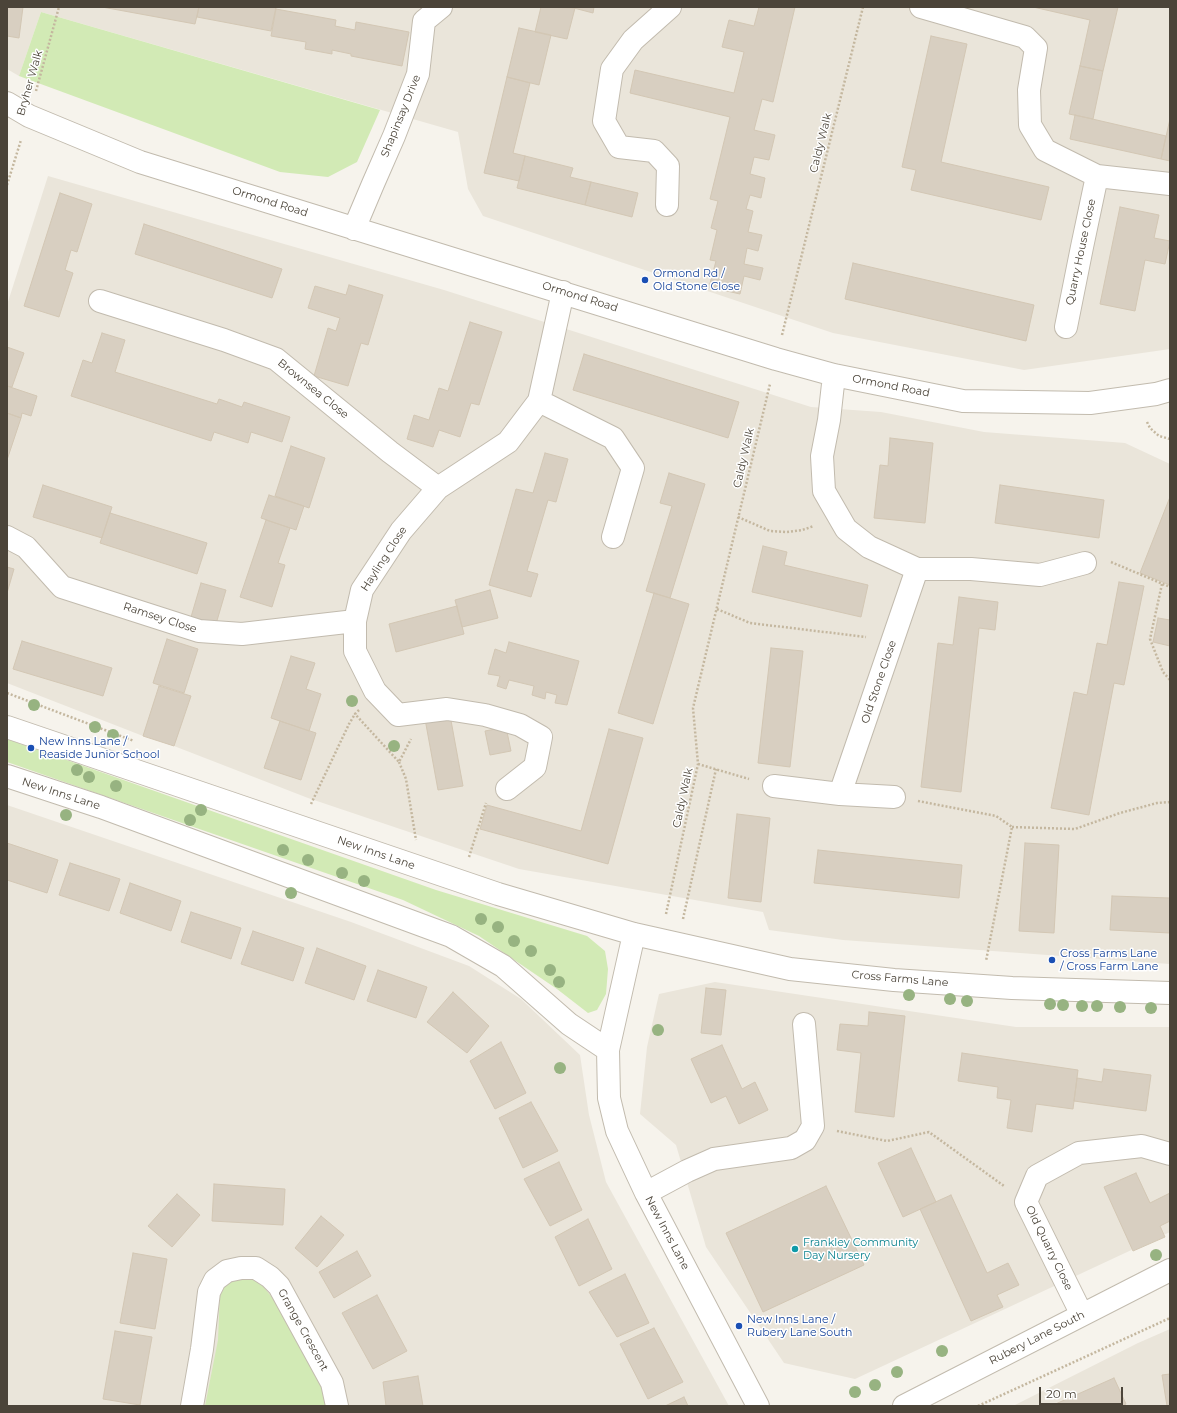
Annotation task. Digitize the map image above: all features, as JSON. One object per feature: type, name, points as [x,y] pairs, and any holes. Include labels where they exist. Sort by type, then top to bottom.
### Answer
[{"type":"street","name":"Shapinsay Drive","points":[[354,229],[394,136],[418,74],[417,14],[441,7]]},
{"type":"street","points":[[667,205],[668,166],[654,151],[619,146],[604,121],[612,70],[632,40],[670,7]]},
{"type":"street","points":[[921,7],[1025,37],[1036,48],[1029,90],[1030,125],[1044,150],[1097,176],[1170,184]]},
{"type":"street","name":"Ormond Road","points":[[7,103],[29,116],[140,162],[776,359],[834,375],[963,401],[1090,403],[1156,394],[1170,390]]},
{"type":"street","name":"Quarry House Close","points":[[1066,327],[1097,176]]},
{"type":"street","name":"Hayling Close","points":[[507,789],[536,767],[541,737],[520,725],[477,714],[447,709],[398,715],[375,691],[355,651],[355,621],[362,590],[401,531],[438,488],[508,442],[539,401],[563,292]]},
{"type":"street","name":"Brownsea Close","points":[[100,301],[224,340],[276,359],[390,452],[438,488]]},
{"type":"street","points":[[834,375],[829,420],[822,456],[824,491],[846,528],[870,547],[917,570],[971,568],[1040,575],[1085,563]]},
{"type":"street","points":[[539,401],[613,438],[633,468],[613,537]]},
{"type":"street","name":"Ramsey Close","points":[[7,537],[26,547],[62,587],[199,631],[242,634],[355,621]]},
{"type":"street","name":"Old Stone Close","points":[[840,794],[917,570]]},
{"type":"street","name":"New Inns Lane","points":[[7,726],[483,889],[634,934],[608,1050],[609,1098],[617,1131],[646,1193],[758,1406]]},
{"type":"street","name":"New Inns Lane","points":[[7,776],[101,807],[451,936],[503,966],[569,1024],[608,1050]]},
{"type":"street","points":[[774,786],[840,794],[894,797]]},
{"type":"street","name":"Cross Farms Lane","points":[[634,934],[667,940],[790,969],[894,980],[1012,988],[1170,993]]},
{"type":"street","points":[[646,1193],[687,1171],[714,1159],[791,1148],[805,1140],[813,1126],[804,1024]]},
{"type":"street","name":"Old Quarry Close","points":[[1082,1315],[1026,1202],[1037,1176],[1079,1153],[1142,1146],[1170,1154]]},
{"type":"street","name":"Grange Crescent","points":[[192,1406],[202,1349],[209,1292],[214,1280],[227,1271],[241,1268],[256,1268],[270,1277],[278,1286],[332,1383],[337,1406]]},
{"type":"street","name":"Rubery Lane South","points":[[904,1406],[1170,1270]]},
{"type":"path","name":"Bryher Walk","points":[[7,185],[29,116],[59,7]]},
{"type":"path","name":"Caldy Walk","points":[[666,916],[698,764],[693,708],[776,359],[863,7]]},
{"type":"path","points":[[738,517],[770,531],[787,532],[802,530],[815,525],[836,512]]},
{"type":"path","points":[[1085,563],[1105,560],[1170,587]]},
{"type":"path","points":[[1162,584],[1150,639],[1163,672],[1170,680]]},
{"type":"path","points":[[716,609],[750,623],[893,640]]},
{"type":"path","points":[[310,806],[348,724],[355,714]]},
{"type":"path","points":[[399,762],[406,780],[416,845]]},
{"type":"path","points":[[698,764],[774,786]]},
{"type":"path","points":[[667,940],[683,920],[716,769]]},
{"type":"path","points":[[467,863],[488,795],[507,789]]},
{"type":"path","points":[[894,797],[996,816],[1012,827],[1075,829],[1120,813],[1156,803],[1170,802]]},
{"type":"path","points":[[981,985],[1012,827]]},
{"type":"path","points":[[813,1126],[887,1141],[929,1132],[1026,1202]]},
{"type":"path","points":[[978,1406],[1170,1318]]},
{"type":"shaded area","points":[[7,7],[1170,7],[1170,349],[1024,370],[833,333],[483,216],[468,189],[458,132],[41,12],[19,76],[7,69]]},
{"type":"shaded area","points":[[48,176],[444,290],[811,407],[881,412],[984,432],[1125,443],[1170,464],[1170,964],[843,940],[769,930],[763,912],[519,869],[308,798],[7,683],[7,305]]},
{"type":"shaded area","points":[[7,805],[351,922],[469,966],[521,999],[580,1055],[589,1115],[606,1182],[729,1406],[7,1406]]},
{"type":"shaded area","points":[[715,982],[1016,1027],[1170,1027],[1170,1232],[855,1379],[784,1363],[706,1247],[676,1145],[640,1114],[647,1047],[659,994]]},
{"type":"shaded area","points":[[1170,1329],[1170,1406],[1013,1406],[1138,1343]]},
{"type":"green space","points":[[41,12],[380,110],[357,162],[328,177],[280,172],[19,76]]},
{"type":"green space","points":[[7,739],[436,890],[587,936],[605,951],[608,969],[606,994],[597,1010],[588,1013],[557,989],[479,936],[403,900],[7,762]]},
{"type":"green space","points":[[250,1277],[262,1285],[283,1311],[324,1386],[331,1406],[205,1406],[218,1340],[220,1292],[231,1278]]},
{"type":"building","points":[[7,7],[23,7],[19,38],[7,36]]},
{"type":"building","points":[[102,7],[199,7],[195,24]]},
{"type":"building","points":[[199,7],[276,7],[271,31],[197,17]]},
{"type":"building","points":[[541,7],[575,8],[567,39],[535,32]]},
{"type":"building","points":[[570,7],[594,7],[593,13]]},
{"type":"building","points":[[759,7],[795,7],[773,102],[762,99],[754,130],[775,135],[769,160],[754,157],[750,174],[765,178],[761,198],[750,195],[746,209],[753,211],[748,232],[762,235],[758,251],[747,248],[744,264],[763,268],[760,280],[744,276],[740,294],[709,287],[716,261],[710,260],[717,230],[711,228],[718,201],[710,199],[730,117],[630,93],[635,70],[734,93],[744,52],[722,47],[729,20],[754,26]]},
{"type":"building","points":[[1033,7],[1118,7],[1103,71],[1080,66],[1090,20]]},
{"type":"building","points":[[276,9],[336,20],[335,26],[355,30],[356,22],[409,32],[402,66],[351,56],[351,54],[332,50],[332,54],[305,49],[306,42],[271,36]]},
{"type":"building","points":[[519,28],[551,35],[539,85],[507,77]]},
{"type":"building","points":[[931,36],[967,44],[941,162],[1049,187],[1041,220],[911,190],[916,170],[902,167]]},
{"type":"building","points":[[1080,66],[1103,71],[1093,119],[1069,114]]},
{"type":"building","points":[[507,77],[530,83],[513,153],[525,156],[519,181],[484,173]]},
{"type":"building","points":[[1075,115],[1166,136],[1161,159],[1070,139]]},
{"type":"building","points":[[1170,119],[1170,161],[1161,159]]},
{"type":"building","points":[[525,156],[573,168],[570,177],[591,182],[585,205],[517,188]]},
{"type":"building","points":[[591,182],[638,193],[632,217],[585,205]]},
{"type":"building","points":[[60,193],[92,204],[77,252],[71,250],[65,270],[73,273],[59,317],[24,306]]},
{"type":"building","points":[[1120,207],[1159,215],[1154,238],[1170,241],[1165,264],[1145,260],[1135,311],[1100,304]]},
{"type":"building","points":[[144,224],[282,269],[272,298],[135,254]]},
{"type":"building","points":[[853,263],[1034,305],[1026,341],[845,299]]},
{"type":"building","points":[[349,285],[383,295],[368,345],[361,343],[348,386],[314,376],[328,328],[336,331],[340,318],[308,308],[315,286],[346,295]]},
{"type":"building","points":[[470,322],[502,332],[479,405],[471,403],[460,437],[439,430],[433,447],[407,439],[414,415],[429,420],[439,388],[448,391]]},
{"type":"building","points":[[102,333],[125,340],[115,372],[217,404],[219,399],[242,407],[244,402],[290,417],[282,442],[251,432],[248,443],[214,432],[211,441],[71,396],[83,360],[92,363]]},
{"type":"building","points":[[7,347],[24,353],[12,387],[7,386]]},
{"type":"building","points":[[584,354],[739,402],[728,438],[573,390]]},
{"type":"building","points":[[7,386],[37,396],[31,416],[22,413],[21,418],[7,413]]},
{"type":"building","points":[[7,413],[21,418],[7,460]]},
{"type":"building","points":[[890,438],[933,443],[925,523],[874,518],[880,465],[888,466]]},
{"type":"building","points":[[291,446],[325,458],[309,508],[275,496]]},
{"type":"building","points":[[545,453],[568,459],[556,502],[548,500],[527,571],[538,574],[531,597],[489,585],[516,489],[533,493]]},
{"type":"building","points":[[669,473],[705,484],[670,598],[646,591],[672,506],[660,503]]},
{"type":"building","points":[[43,485],[112,507],[102,538],[33,517]]},
{"type":"building","points":[[1000,485],[1104,500],[1099,538],[995,523]]},
{"type":"building","points":[[269,495],[304,506],[296,530],[261,518]]},
{"type":"building","points":[[1170,497],[1170,585],[1140,573]]},
{"type":"building","points":[[110,513],[207,543],[197,574],[100,543]]},
{"type":"building","points":[[266,520],[290,528],[278,563],[285,565],[272,607],[240,597]]},
{"type":"building","points":[[763,546],[787,552],[784,565],[868,585],[861,617],[752,592]]},
{"type":"building","points":[[7,567],[14,569],[7,593]]},
{"type":"building","points":[[1119,582],[1144,586],[1124,685],[1114,683],[1089,815],[1051,808],[1074,692],[1087,695],[1097,643],[1107,645]]},
{"type":"building","points":[[201,583],[226,590],[216,624],[191,617]]},
{"type":"building","points":[[490,590],[498,618],[462,627],[455,600]]},
{"type":"building","points":[[654,593],[689,604],[653,724],[618,713]]},
{"type":"building","points":[[959,597],[998,602],[995,630],[979,628],[961,792],[921,787],[938,643],[953,645]]},
{"type":"building","points":[[457,606],[464,634],[396,652],[389,624]]},
{"type":"building","points":[[1158,618],[1170,620],[1170,646],[1153,642]]},
{"type":"building","points":[[167,639],[198,649],[184,693],[153,683]]},
{"type":"building","points":[[22,641],[112,668],[103,696],[13,669]]},
{"type":"building","points":[[509,642],[579,661],[567,705],[555,703],[557,695],[546,692],[545,699],[532,695],[534,686],[509,680],[506,689],[497,686],[500,676],[488,674],[495,649],[506,653]]},
{"type":"building","points":[[771,648],[803,651],[790,767],[758,763]]},
{"type":"building","points":[[291,656],[315,663],[306,689],[321,694],[309,731],[271,718]]},
{"type":"building","points":[[159,686],[191,696],[174,746],[143,736]]},
{"type":"building","points":[[450,715],[463,786],[438,790],[425,719]]},
{"type":"building","points":[[280,721],[316,733],[301,780],[264,768]]},
{"type":"building","points":[[506,727],[511,751],[490,755],[485,731]]},
{"type":"building","points":[[609,729],[643,738],[608,864],[480,829],[487,805],[581,831]]},
{"type":"building","points":[[737,814],[770,818],[761,902],[728,898]]},
{"type":"building","points":[[7,843],[58,860],[47,893],[7,880]]},
{"type":"building","points":[[1025,843],[1059,845],[1054,933],[1019,931]]},
{"type":"building","points":[[818,850],[962,865],[959,898],[814,883]]},
{"type":"building","points":[[70,863],[120,879],[109,911],[59,895]]},
{"type":"building","points":[[130,883],[181,901],[171,931],[120,913]]},
{"type":"building","points":[[1112,896],[1170,898],[1170,933],[1110,930]]},
{"type":"building","points":[[191,912],[241,928],[231,959],[181,942]]},
{"type":"building","points":[[253,931],[304,948],[293,981],[241,964]]},
{"type":"building","points":[[317,948],[366,966],[354,1000],[305,983]]},
{"type":"building","points":[[378,970],[427,987],[416,1018],[367,1001]]},
{"type":"building","points":[[706,988],[726,990],[721,1035],[701,1033]]},
{"type":"building","points":[[453,992],[489,1026],[467,1053],[427,1022]]},
{"type":"building","points":[[869,1012],[905,1016],[894,1117],[855,1112],[861,1053],[837,1050],[840,1024],[868,1026]]},
{"type":"building","points":[[501,1042],[526,1093],[495,1109],[470,1061]]},
{"type":"building","points":[[722,1045],[742,1089],[755,1082],[768,1110],[739,1124],[726,1096],[711,1103],[691,1059]]},
{"type":"building","points":[[962,1053],[1078,1070],[1073,1109],[1036,1104],[1032,1132],[1007,1128],[1011,1100],[997,1098],[998,1087],[958,1081]]},
{"type":"building","points":[[1104,1069],[1151,1075],[1146,1111],[1074,1101],[1077,1078],[1102,1082]]},
{"type":"building","points":[[531,1102],[558,1151],[523,1168],[499,1118]]},
{"type":"building","points":[[911,1148],[936,1202],[903,1217],[878,1163]]},
{"type":"building","points":[[559,1162],[582,1210],[550,1226],[524,1179]]},
{"type":"building","points":[[1136,1173],[1150,1203],[1170,1193],[1170,1221],[1160,1226],[1165,1237],[1133,1251],[1104,1187]]},
{"type":"building","points":[[214,1184],[285,1189],[283,1225],[212,1221]]},
{"type":"building","name":"Frankley Community Day Nursery","points":[[826,1186],[864,1265],[763,1312],[726,1233]]},
{"type":"building","points":[[177,1194],[200,1215],[172,1247],[148,1226]]},
{"type":"building","points":[[951,1195],[987,1273],[1008,1263],[1019,1285],[997,1295],[1003,1307],[971,1321],[920,1209]]},
{"type":"building","points":[[321,1216],[344,1235],[317,1267],[295,1248]]},
{"type":"building","points":[[588,1219],[612,1269],[579,1286],[555,1237]]},
{"type":"building","points":[[357,1251],[371,1276],[334,1298],[319,1272]]},
{"type":"building","points":[[133,1253],[167,1259],[155,1329],[120,1323]]},
{"type":"building","points":[[625,1274],[649,1323],[617,1337],[589,1292]]},
{"type":"building","points":[[377,1295],[407,1351],[373,1369],[342,1313]]},
{"type":"building","points":[[654,1328],[683,1382],[648,1399],[620,1344]]},
{"type":"building","points":[[115,1331],[152,1337],[140,1405],[103,1399]]},
{"type":"building","points":[[1170,1374],[1170,1406],[1167,1406],[1162,1375]]},
{"type":"building","points":[[418,1376],[423,1406],[386,1406],[383,1382]]},
{"type":"building","points":[[1114,1378],[1126,1404],[1122,1406],[1051,1406]]},
{"type":"building","points":[[684,1397],[688,1406],[665,1406]]},
{"type":"place","name":"Ormond Rd / Old Stone Close","points":[[645,280]]},
{"type":"place","name":"New Inns Lane / Reaside Junior School","points":[[31,748]]},
{"type":"place","name":"Cross Farms Lane / Cross Farm Lane","points":[[1052,960]]},
{"type":"place","name":"Frankley Community Day Nursery","points":[[795,1249]]},
{"type":"place","name":"New Inns Lane / Rubery Lane South","points":[[739,1326]]}]
